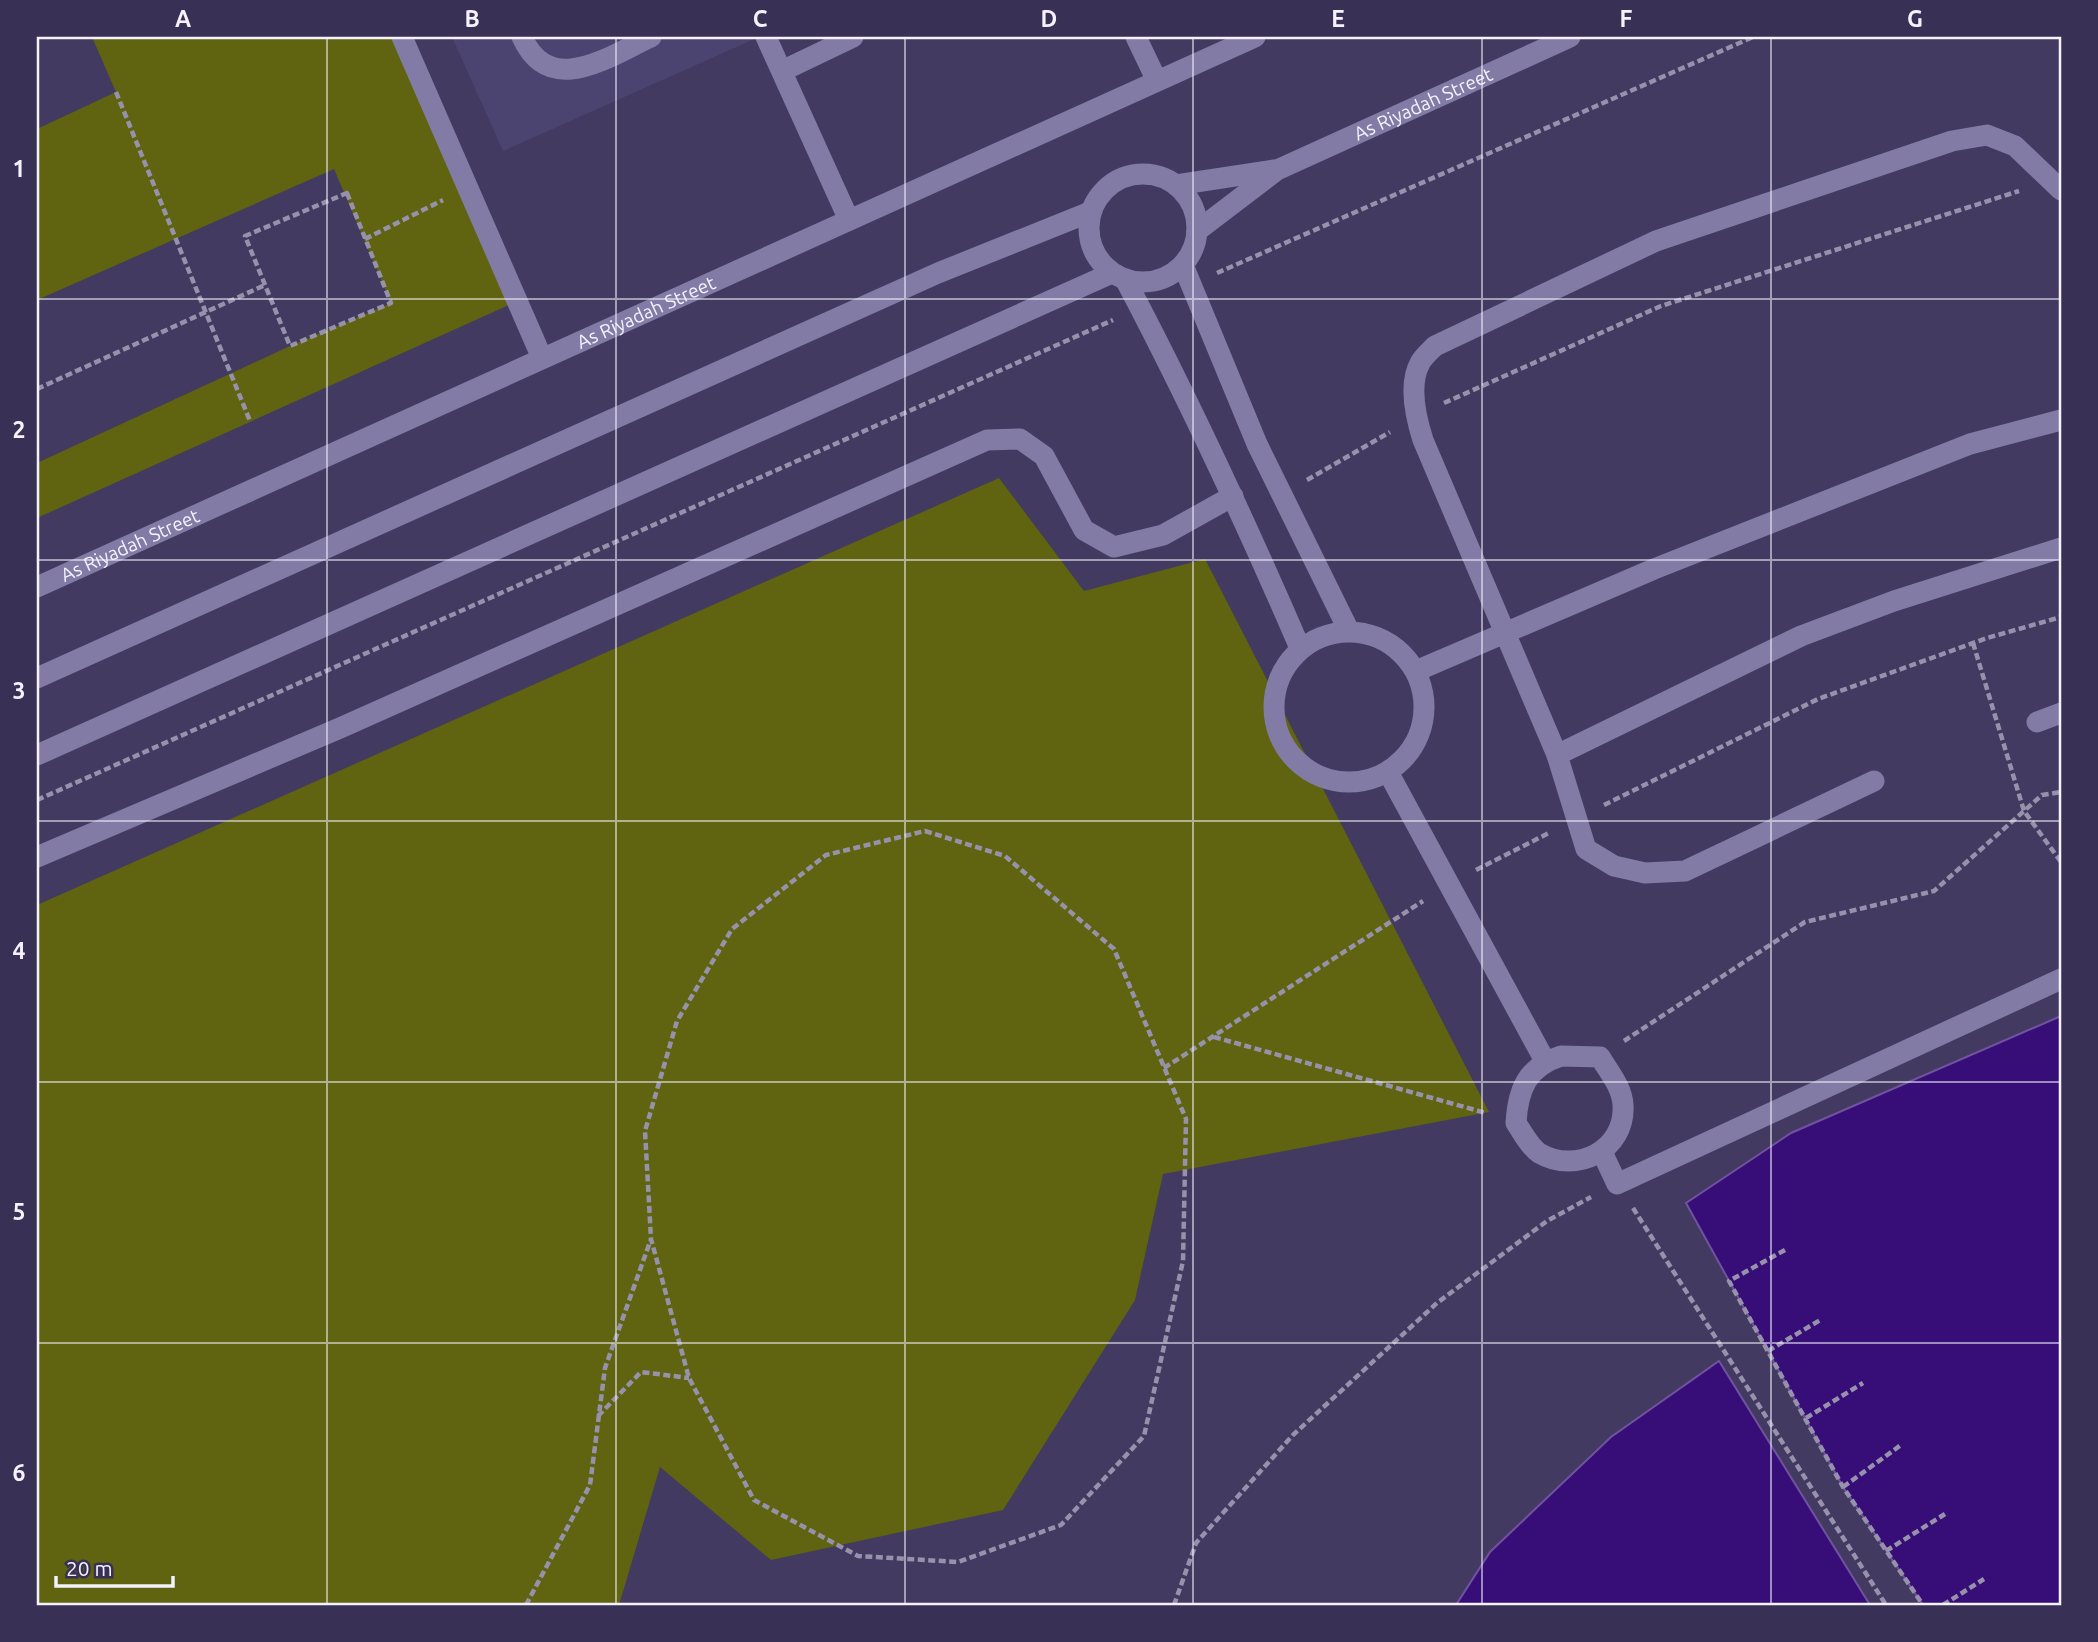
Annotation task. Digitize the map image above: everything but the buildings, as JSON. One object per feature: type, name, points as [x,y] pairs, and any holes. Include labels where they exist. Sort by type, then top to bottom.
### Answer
[{"type":"street","points":[[402,37],[542,358]]},
{"type":"street","points":[[522,37],[527,46],[549,68],[565,70],[582,68],[652,37]]},
{"type":"street","points":[[766,37],[849,220]]},
{"type":"street","points":[[782,71],[853,37]]},
{"type":"street","points":[[1136,37],[1157,81]]},
{"type":"street","name":"As Riyadah Street","points":[[37,587],[1255,37]]},
{"type":"street","name":"As Riyadah Street","points":[[1197,231],[1276,170],[1570,37]]},
{"type":"street","points":[[1874,781],[1685,871],[1645,873],[1614,866],[1586,849],[1557,755],[1416,416],[1419,364],[1435,346],[1656,241],[1952,141],[1987,135],[2015,146],[2056,185]]},
{"type":"street","name":"As Riyadah Street","points":[[1176,185],[1276,170]]},
{"type":"street","points":[[1300,648],[1233,496],[1170,363],[1140,308],[1118,276],[1099,261],[1091,246],[1088,229],[1090,212],[1098,196],[1111,184],[1126,176],[1143,173],[1160,176],[1176,185],[1188,198],[1195,213],[1197,231],[1187,274],[1212,341],[1281,495],[1349,631]]},
{"type":"street","points":[[37,678],[938,273],[1090,212]]},
{"type":"street","points":[[37,755],[1118,276],[1140,283],[1187,274]]},
{"type":"street","points":[[1416,671],[1654,569],[1970,444],[2061,420]]},
{"type":"street","points":[[37,857],[340,728],[987,440],[1020,439],[1044,456],[1084,530],[1114,547],[1163,535],[1233,496]]},
{"type":"street","points":[[1557,755],[1801,636],[1894,601],[2061,548]]},
{"type":"street","points":[[1349,631],[1369,633],[1388,641],[1404,654],[1416,671],[1423,693],[1421,727],[1406,757],[1388,772],[1364,781],[1340,782],[1315,775],[1296,760],[1281,740],[1274,716],[1275,691],[1284,667],[1300,648],[1331,633],[1349,631]]},
{"type":"street","points":[[2036,722],[2061,713]]},
{"type":"street","points":[[1388,772],[1545,1061]]},
{"type":"street","points":[[1602,1152],[1617,1184],[2061,979]]},
{"type":"street","points":[[1561,1056],[1600,1057],[1619,1088],[1623,1105],[1622,1122],[1602,1152],[1578,1161],[1552,1159],[1537,1151],[1516,1123],[1521,1087],[1531,1072],[1545,1061],[1561,1056]]},
{"type":"path","points":[[1187,274],[1753,37]]},
{"type":"path","points":[[116,92],[250,421]]},
{"type":"path","points":[[1281,495],[1416,416],[1661,306],[2056,185]]},
{"type":"path","points":[[365,239],[468,187]]},
{"type":"path","points":[[346,193],[365,239],[391,303],[290,346],[245,236],[346,193]]},
{"type":"path","points":[[37,389],[265,285]]},
{"type":"path","points":[[37,800],[1140,308]]},
{"type":"path","points":[[1972,643],[2024,811],[2061,862]]},
{"type":"path","points":[[1600,1057],[1805,922],[1934,891],[2042,795],[2061,792]]},
{"type":"path","points":[[925,831],[1005,856],[1114,949],[1186,1119],[1184,1261],[1144,1436],[1061,1525],[958,1562],[858,1556],[754,1500],[690,1378],[651,1239],[645,1131],[677,1021],[732,929],[827,855],[925,831]]},
{"type":"path","points":[[1213,1037],[1516,1123]]},
{"type":"path","points":[[1174,1605],[1196,1543],[1293,1436],[1437,1303],[1547,1222],[1617,1184],[1886,1605]]},
{"type":"path","points":[[526,1605],[590,1485],[605,1368],[651,1239]]},
{"type":"path","points":[[1785,1250],[1729,1281],[1843,1487],[1923,1605]]},
{"type":"path","points":[[1768,1351],[1822,1319]]},
{"type":"path","points":[[598,1416],[641,1372],[690,1378]]},
{"type":"path","points":[[1806,1419],[1863,1383]]},
{"type":"path","points":[[1843,1487],[1901,1445]]},
{"type":"path","points":[[1886,1551],[1945,1514]]},
{"type":"path","points":[[1943,1605],[1984,1580]]},
{"type":"shaded area","points":[[92,37],[402,37],[518,301],[37,518],[37,463],[290,346],[391,303],[334,169],[37,300],[37,129],[116,92]]},
{"type":"shaded area","points":[[452,37],[759,37],[503,151]]},
{"type":"shaded area","points":[[999,478],[1084,591],[1205,559],[1489,1112],[1163,1174],[1135,1300],[1003,1510],[771,1560],[660,1467],[619,1605],[37,1605],[37,905]]},
{"type":"shaded area","points":[[2061,1016],[2061,1605],[1923,1605],[1843,1487],[1686,1203],[1791,1133]]},
{"type":"shaded area","points":[[1719,1361],[1870,1605],[1456,1605],[1490,1552],[1611,1437]]}]
